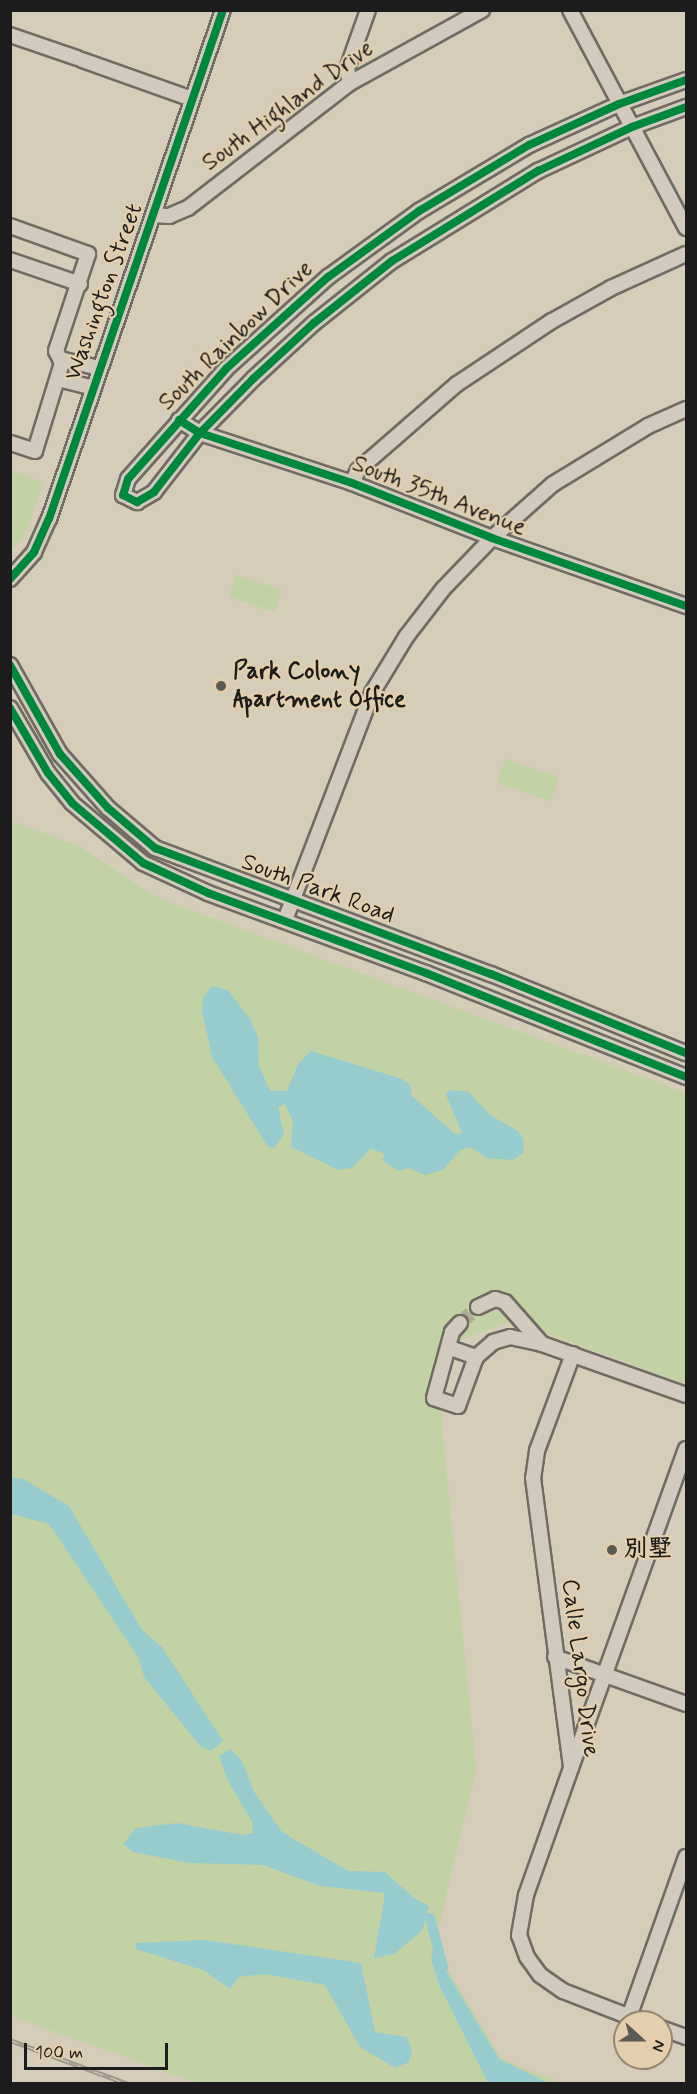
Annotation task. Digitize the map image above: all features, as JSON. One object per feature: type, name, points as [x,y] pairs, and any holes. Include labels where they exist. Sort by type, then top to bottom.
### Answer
[{"type":"street","name":"Washington Street","points":[[11,579],[33,552],[49,519],[91,387],[223,10]]},
{"type":"street","points":[[350,83],[347,69],[368,10]]},
{"type":"street","name":"South Highland Drive","points":[[153,215],[169,216],[188,208],[350,83],[482,10]]},
{"type":"street","points":[[570,10],[687,228]]},
{"type":"street","points":[[10,35],[192,99]]},
{"type":"street","name":"South Rainbow Drive","points":[[687,80],[619,104],[529,146],[384,237],[328,277],[226,369],[179,420],[128,479],[123,489],[129,501],[137,502],[154,492],[200,433],[314,323],[398,257],[538,171],[632,127],[687,107]]},
{"type":"street","points":[[10,226],[88,254],[80,284],[56,351],[60,359],[58,379],[35,451],[10,443]]},
{"type":"street","points":[[384,237],[398,257]]},
{"type":"street","points":[[352,483],[358,470],[457,384],[552,321],[610,288],[687,254]]},
{"type":"street","points":[[10,260],[80,284]]},
{"type":"street","points":[[60,359],[98,368]]},
{"type":"street","points":[[58,379],[91,387]]},
{"type":"street","points":[[285,920],[372,693],[406,637],[442,590],[492,538],[553,484],[648,426],[687,409]]},
{"type":"street","name":"South 35th Avenue","points":[[179,420],[200,433],[352,483],[492,538],[687,606]]},
{"type":"street","points":[[10,563],[33,552]]},
{"type":"street","name":"South Park Road","points":[[10,665],[60,754],[89,790],[133,830],[176,857],[687,1053]]},
{"type":"street","name":"South Park Road","points":[[10,708],[48,773],[87,817],[122,848],[168,876],[687,1077]]},
{"type":"street","points":[[478,1307],[495,1299],[505,1302],[542,1344]]},
{"type":"street","points":[[510,1337],[518,1316]]},
{"type":"street","points":[[460,1323],[452,1332],[450,1348],[434,1398],[458,1406],[476,1357],[483,1348],[510,1337],[573,1354],[687,1395]]},
{"type":"street","points":[[450,1348],[476,1357]]},
{"type":"street","name":"Calle Largo Drive","points":[[573,1354],[537,1451],[533,1478],[571,1768],[526,1895],[519,1935],[527,1957],[540,1974],[562,1991],[613,2011]]},
{"type":"street","points":[[571,1768],[687,1449]]},
{"type":"street","points":[[555,1658],[687,1704]]},
{"type":"street","points":[[632,2010],[687,1857]]},
{"type":"green space","points":[[11,470],[44,483],[24,536],[11,551]]},
{"type":"green space","points":[[236,575],[282,590],[275,612],[229,597]]},
{"type":"green space","points":[[505,759],[559,778],[551,801],[497,783]]},
{"type":"green space","points":[[10,821],[79,846],[158,898],[686,1093],[686,1384],[512,1321],[438,1348],[443,1435],[476,1769],[434,1947],[501,2058],[560,2083],[197,2083],[11,2016]]},
{"type":"water","points":[[212,986],[228,990],[250,1019],[258,1037],[259,1065],[270,1091],[287,1091],[298,1064],[311,1051],[402,1079],[410,1085],[412,1096],[455,1134],[462,1133],[446,1095],[449,1090],[469,1092],[489,1114],[519,1132],[524,1140],[523,1153],[513,1160],[487,1158],[470,1147],[460,1150],[443,1170],[425,1175],[408,1168],[399,1171],[383,1161],[384,1154],[371,1148],[352,1168],[338,1170],[291,1147],[293,1122],[285,1104],[278,1107],[284,1134],[274,1148],[268,1147],[212,1057],[202,1011],[203,998]]},
{"type":"water","points":[[11,1477],[23,1479],[69,1506],[142,1630],[162,1647],[223,1741],[211,1751],[201,1747],[144,1677],[138,1657],[49,1524],[11,1514]]},
{"type":"water","points":[[230,1749],[242,1761],[254,1792],[282,1832],[348,1871],[385,1872],[414,1898],[429,1906],[422,1931],[394,1954],[374,1958],[385,1893],[320,1886],[263,1865],[190,1863],[133,1852],[123,1844],[136,1828],[177,1823],[242,1835],[253,1833],[252,1822],[227,1779],[219,1756]]},
{"type":"water","points":[[205,1940],[361,1963],[375,2032],[407,2037],[412,2050],[409,2062],[395,2068],[360,2047],[325,1985],[264,1974],[239,1977],[230,1989],[203,1970],[136,1949],[135,1943]]},
{"type":"water","points":[[433,1949],[499,2059],[548,2083],[488,2083],[440,1987],[431,1960]]},
{"type":"waterway","points":[[430,1918],[443,1967]]},
{"type":"tunnel","points":[[460,1323],[478,1307]]},
{"type":"railway","points":[[10,2040],[128,2084]]},
{"type":"cycle path","points":[[10,579],[34,552],[49,519],[223,10]]},
{"type":"cycle path","points":[[686,80],[619,104],[529,145],[419,211],[328,277],[226,369],[128,479],[123,495],[137,502],[154,492],[200,433],[253,379],[314,323],[392,261],[538,171],[632,127],[686,107]]},
{"type":"cycle path","points":[[179,420],[200,433],[352,483],[492,538],[686,606]]},
{"type":"cycle path","points":[[10,665],[60,754],[108,808],[155,848],[491,974],[686,1053]]},
{"type":"cycle path","points":[[10,708],[48,773],[72,803],[143,863],[208,893],[426,973],[686,1077]]},
{"type":"place","name":"Park Colony Apartment Office","points":[[221,686]]},
{"type":"place","name":"别墅","points":[[612,1550]]}]
